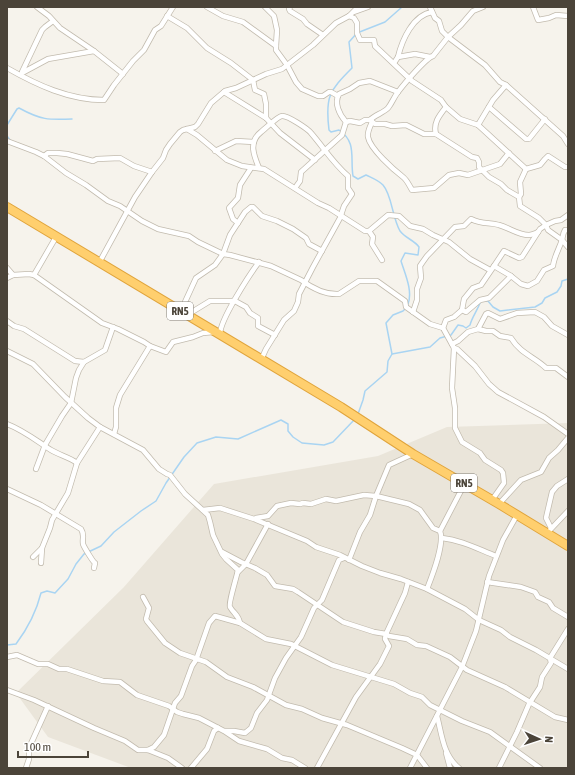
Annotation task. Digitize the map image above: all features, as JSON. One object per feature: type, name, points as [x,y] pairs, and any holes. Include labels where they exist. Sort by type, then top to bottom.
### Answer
[{"type":"highway","name":"RN5","points":[[7,207],[341,407],[413,454],[465,483],[517,515],[549,531],[568,546]]},
{"type":"street","points":[[37,7],[49,16],[60,28],[94,50],[123,74]]},
{"type":"street","points":[[7,68],[55,91],[79,98],[103,101],[106,99],[123,74],[144,50],[155,30],[161,26],[173,7]]},
{"type":"street","points":[[207,7],[223,16],[243,22],[276,46]]},
{"type":"street","points":[[265,7],[274,16],[277,30],[276,50],[287,65],[296,82],[305,90],[318,96],[323,96],[329,92],[338,96]]},
{"type":"street","points":[[290,7],[289,10],[323,35]]},
{"type":"street","points":[[350,14],[358,7]]},
{"type":"street","points":[[100,262],[127,211],[176,136],[183,130],[195,127],[211,103],[224,92],[266,74],[282,69],[313,45],[336,22],[350,14],[368,7]]},
{"type":"street","points":[[430,7],[435,18],[439,21],[442,31],[448,37],[485,65],[500,82],[506,85],[565,137],[568,144]]},
{"type":"street","points":[[483,7],[473,11],[462,25],[448,37],[433,56],[418,68],[387,108],[374,116],[371,121],[368,138],[374,151],[403,177],[412,190],[434,188],[449,175],[468,175],[482,171],[500,164],[509,153]]},
{"type":"street","points":[[533,7],[538,20],[556,15],[568,16]]},
{"type":"street","points":[[394,63],[398,57],[403,40],[413,25],[421,16],[432,12]]},
{"type":"street","points":[[350,14],[357,21],[357,33],[360,40],[374,40],[375,46],[421,88],[438,98],[460,119],[478,125],[526,169]]},
{"type":"street","points":[[167,16],[187,28],[207,48],[231,63],[253,80],[255,90],[264,94],[266,118]]},
{"type":"street","points":[[20,74],[42,30],[52,21]]},
{"type":"street","points":[[20,74],[48,59],[94,50]]},
{"type":"street","points":[[398,57],[415,54],[430,57]]},
{"type":"street","points":[[346,122],[337,104],[338,96],[358,83],[370,82],[398,92]]},
{"type":"street","points":[[478,125],[489,107],[506,85]]},
{"type":"street","points":[[224,92],[266,118],[296,147],[315,160]]},
{"type":"street","points":[[436,134],[435,124],[446,107]]},
{"type":"street","points":[[489,107],[526,139],[529,139],[544,119]]},
{"type":"street","points":[[259,168],[253,154],[254,142],[258,134],[280,116],[287,117],[310,131],[324,151],[348,176],[348,189],[352,195],[344,206],[306,283],[299,294],[298,302],[294,311],[284,320],[261,360]]},
{"type":"street","points":[[346,122],[350,121],[360,123],[365,120],[392,126],[406,125],[424,134],[436,134],[472,157],[477,158],[479,167],[482,171],[519,197]]},
{"type":"street","points":[[295,188],[300,179],[301,172],[342,134],[346,122]]},
{"type":"street","points":[[187,129],[234,164],[251,168],[259,168],[295,188],[365,231],[369,231],[373,237],[372,244],[382,260]]},
{"type":"street","points":[[7,141],[44,156],[66,173],[108,201],[120,206],[158,229],[191,236],[198,242],[223,254],[259,262],[284,271],[327,294],[338,294],[359,280],[377,280],[404,300],[407,305],[406,307],[430,324],[444,328]]},
{"type":"street","points":[[216,151],[234,142],[254,142]]},
{"type":"street","points":[[44,156],[48,153],[57,152],[93,161],[98,159],[120,158],[134,166],[152,172]]},
{"type":"street","points":[[568,167],[565,167],[548,156],[540,165],[526,169],[520,182],[521,194],[518,201],[520,206],[532,213],[546,225],[548,230],[562,240],[568,247]]},
{"type":"street","points":[[238,223],[233,219],[229,208],[238,198],[240,185],[244,176],[251,168]]},
{"type":"street","points":[[184,314],[185,302],[196,278],[204,271],[213,267],[223,254],[230,235],[245,212],[252,207],[262,216],[277,220],[293,229],[306,238],[309,244],[322,251]]},
{"type":"street","points":[[369,231],[386,216],[396,215],[411,227],[423,229],[450,242],[474,261],[490,270]]},
{"type":"street","points":[[568,215],[561,220],[546,225],[538,232],[522,257],[519,258],[504,251],[481,285],[473,288],[464,299],[462,310],[454,317],[446,320],[444,328],[453,346],[475,366],[489,384],[498,392],[544,418],[568,434]]},
{"type":"street","points":[[413,312],[417,300],[417,289],[421,278],[421,265],[427,256],[455,226],[464,226],[471,219],[483,224],[500,225],[518,234],[529,235],[538,232]]},
{"type":"street","points":[[494,266],[524,286],[535,283],[544,270],[552,266],[553,260],[562,240],[564,230],[568,230]]},
{"type":"street","points":[[34,275],[56,237]]},
{"type":"street","points":[[7,278],[12,275],[34,275],[65,299],[102,323],[166,352],[171,343],[175,341],[203,333],[217,333],[244,283],[259,262]]},
{"type":"street","points":[[7,268],[12,275]]},
{"type":"street","points":[[462,310],[466,312],[480,300],[489,298],[511,276]]},
{"type":"street","points":[[184,314],[210,301],[235,301],[246,306],[250,313],[258,318],[258,327],[274,335]]},
{"type":"street","points":[[478,329],[486,313],[500,319],[517,313],[533,311],[539,313],[552,326],[568,336]]},
{"type":"street","points":[[7,321],[14,326],[24,329],[75,361],[84,362]]},
{"type":"street","points":[[36,469],[45,444],[71,403],[79,370],[84,362],[105,350],[113,327]]},
{"type":"street","points":[[495,502],[504,483],[502,471],[485,460],[480,453],[462,442],[455,428],[455,408],[452,388],[453,346],[468,332],[478,329],[492,331],[500,336],[509,338],[518,349],[538,360],[546,368],[556,368],[568,377]]},
{"type":"street","points":[[114,434],[116,408],[120,395],[150,346]]},
{"type":"street","points":[[7,350],[33,364],[71,403],[100,427],[144,450],[159,468],[170,475],[185,494],[203,510],[209,518],[213,535],[222,552],[226,559],[236,568],[238,572]]},
{"type":"street","points":[[7,424],[45,444],[51,450],[71,458],[77,463]]},
{"type":"street","points":[[41,563],[42,548],[56,513],[68,494],[77,463],[100,427]]},
{"type":"street","points":[[495,502],[521,480],[541,472],[549,458],[568,438]]},
{"type":"street","points":[[347,559],[370,515],[389,465],[413,454]]},
{"type":"street","points":[[549,531],[546,518],[552,492],[557,486],[568,479]]},
{"type":"street","points":[[427,589],[435,567],[442,538],[440,531],[465,483]]},
{"type":"street","points":[[7,490],[56,513],[74,524],[82,531],[84,534],[83,544],[92,560],[95,562],[94,568]]},
{"type":"street","points":[[254,519],[265,517],[276,507],[291,503],[311,504],[326,499],[336,501],[362,495],[376,496],[411,505],[423,514],[433,528],[440,531]]},
{"type":"street","points":[[203,510],[220,508],[254,519],[307,541],[316,547],[329,550],[375,571],[427,589],[465,609],[479,620],[501,630],[510,637],[568,669]]},
{"type":"street","points":[[549,531],[568,511]]},
{"type":"street","points":[[410,768],[462,667],[474,639],[487,582],[496,556],[517,515]]},
{"type":"street","points":[[240,623],[239,617],[230,607],[229,603],[238,572],[246,564],[268,524]]},
{"type":"street","points":[[442,538],[458,540],[466,545],[496,556]]},
{"type":"street","points":[[33,557],[42,548]]},
{"type":"street","points":[[222,552],[266,575],[275,586],[293,589],[343,622],[389,636],[407,639],[418,645],[426,646],[457,661],[462,667],[471,672],[505,687],[522,699],[555,717],[568,720]]},
{"type":"street","points":[[7,657],[17,655],[38,664],[48,664],[59,669],[67,669],[103,681],[120,682],[137,695],[169,706],[173,710],[183,714],[199,718],[218,728],[240,733],[247,732],[251,728],[257,713],[267,700],[286,658],[301,637],[311,613],[322,600],[339,560],[347,559]]},
{"type":"street","points":[[317,768],[356,697],[378,667],[388,648],[389,644],[385,639],[386,634],[408,582]]},
{"type":"street","points":[[487,582],[521,587],[535,592],[538,596],[549,602],[553,608],[568,616]]},
{"type":"street","points":[[143,597],[149,608],[146,620],[165,643],[174,650],[196,660],[206,662],[227,676],[253,687],[293,708],[302,709],[402,748],[417,756],[426,768]]},
{"type":"street","points":[[148,750],[154,747],[164,735],[175,703],[181,696],[192,666],[196,660],[209,623],[215,616],[240,623],[268,640],[284,642],[332,665],[394,684],[410,693],[422,697],[430,705],[462,721],[490,732],[540,768]]},
{"type":"street","points":[[499,768],[530,702],[540,687],[542,676],[550,662],[550,658],[568,629]]},
{"type":"street","points":[[7,690],[48,706],[125,741],[138,750],[148,750],[168,758],[182,768]]},
{"type":"street","points":[[26,768],[30,746],[48,706]]},
{"type":"street","points":[[437,716],[450,768]]},
{"type":"street","points":[[191,768],[207,749],[214,731],[218,728]]},
{"type":"street","points":[[224,730],[239,741],[267,749],[282,758],[292,760],[305,768]]},
{"type":"street","points":[[446,752],[459,768]]},
{"type":"shaded area","points":[[568,423],[568,768],[131,768],[48,737],[16,693],[124,587],[214,484],[378,456],[447,427]]},
{"type":"waterway","points":[[402,7],[385,22],[357,33],[349,42],[352,68],[338,83],[330,95],[328,102],[328,119],[329,130],[331,132],[339,130],[345,135],[351,145],[353,176],[358,179],[366,175],[377,180],[383,185],[388,194],[400,231],[419,247],[418,255],[405,253],[401,261],[410,294],[408,304]]},
{"type":"waterway","points":[[7,125],[19,108],[39,117],[72,119]]},
{"type":"waterway","points":[[7,136],[10,140],[7,145]]},
{"type":"waterway","points":[[485,301],[488,301],[493,307],[500,311],[535,307],[542,303],[545,298],[557,292],[562,281],[568,279]]},
{"type":"waterway","points":[[392,354],[430,347],[440,338],[451,335],[458,325],[466,328],[470,325],[480,303]]},
{"type":"waterway","points":[[358,414],[365,391],[387,372],[388,361],[392,354],[386,323],[393,315],[405,309]]},
{"type":"waterway","points":[[7,645],[16,644],[24,632],[34,614],[41,593],[47,591],[55,593],[68,579],[76,564],[84,554],[101,546],[114,532],[156,501],[166,483],[184,457],[197,443],[216,437],[238,439],[281,420],[288,424],[288,431],[293,437],[302,443],[324,445],[333,442],[355,419]]}]
